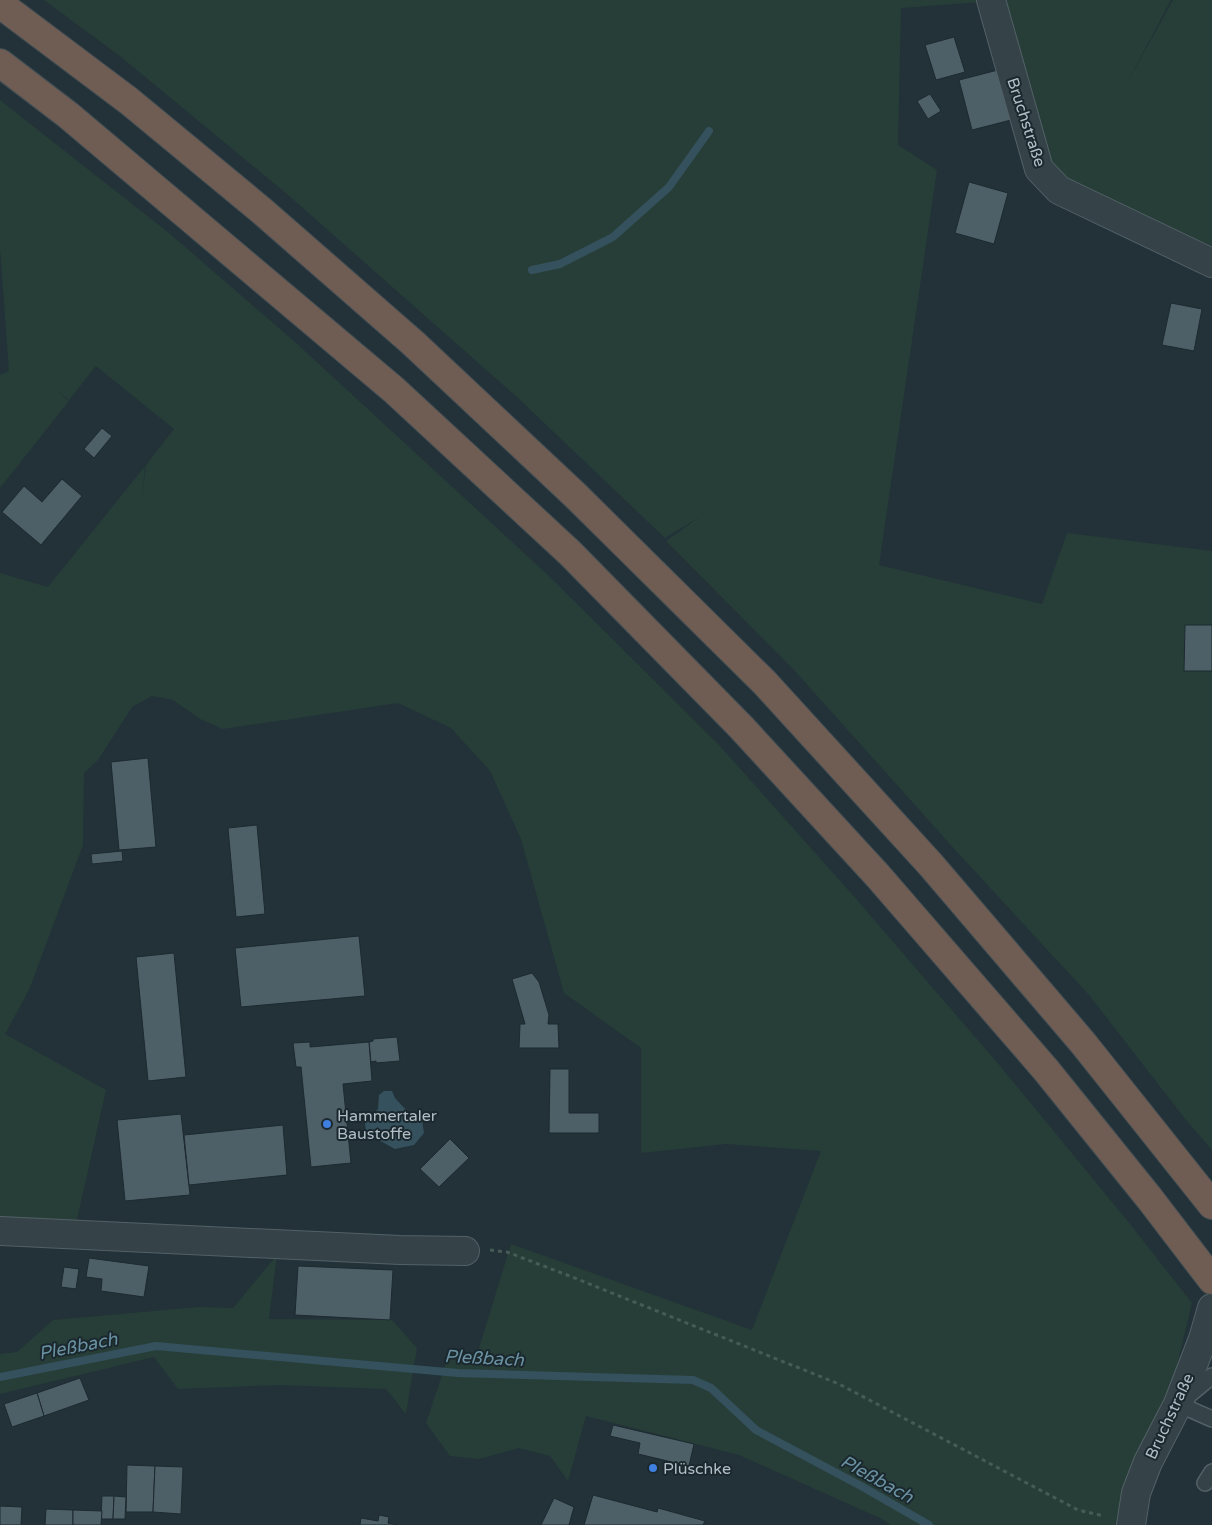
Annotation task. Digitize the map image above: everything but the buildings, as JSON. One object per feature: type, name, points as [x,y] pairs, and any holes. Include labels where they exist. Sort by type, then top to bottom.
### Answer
[{"type":"highway","points":[[0,4],[128,100],[262,211],[413,343],[575,495],[765,683],[931,865],[1083,1043],[1212,1205]]},
{"type":"highway","points":[[0,63],[68,115],[394,390],[570,553],[741,727],[865,862],[1046,1070],[1150,1199],[1212,1280]]},
{"type":"street","name":"Bruchstraße","points":[[991,0],[1039,169],[1059,190],[1212,263]]},
{"type":"street","points":[[0,1231],[400,1250],[465,1251]]},
{"type":"street","name":"Bruchstraße","points":[[1131,1523],[1136,1493],[1148,1462],[1178,1404],[1203,1338],[1212,1308]]},
{"type":"lane","points":[[1212,1376],[1178,1404],[1212,1419]]},
{"type":"path","points":[[507,1252],[567,1274],[839,1384],[1078,1510],[1131,1523]]},
{"type":"green space","points":[[44,0],[981,0],[981,2],[901,8],[898,145],[937,170],[879,565],[1042,604],[1067,533],[1212,551],[1212,1150],[1186,1120],[1089,995],[957,852],[794,670],[666,541],[701,516],[665,538],[518,398],[287,194],[121,57]]},
{"type":"green space","points":[[998,0],[1171,0],[1123,90],[1173,0],[1212,0],[1212,246],[1069,186],[1051,173]]},
{"type":"green space","points":[[0,100],[169,233],[294,341],[548,575],[720,746],[851,893],[1001,1067],[1126,1219],[1192,1303],[1171,1390],[1123,1489],[1116,1525],[891,1525],[882,1519],[739,1455],[586,1416],[568,1481],[550,1456],[519,1448],[479,1459],[450,1456],[426,1423],[451,1348],[476,1358],[511,1244],[752,1330],[821,1151],[726,1144],[641,1153],[641,1048],[564,993],[521,839],[490,771],[451,728],[398,703],[223,729],[200,719],[173,700],[152,696],[132,707],[98,760],[84,773],[83,845],[29,990],[5,1034],[106,1090],[76,1224],[0,1226],[0,573],[48,587],[145,466],[141,505],[146,465],[174,429],[96,366],[69,400],[50,386],[69,401],[0,488],[0,375],[9,371],[0,248]]},
{"type":"green space","points":[[277,1255],[269,1319],[392,1320],[417,1348],[406,1414],[386,1389],[280,1385],[178,1389],[154,1357],[0,1394],[0,1354],[17,1352],[53,1320],[199,1307],[233,1308]]},
{"type":"water","points":[[384,1091],[392,1091],[395,1098],[407,1111],[422,1120],[424,1133],[414,1145],[395,1149],[366,1133],[365,1123],[378,1109],[379,1095]]},
{"type":"waterway","points":[[532,270],[560,264],[613,237],[669,187],[709,131]]},
{"type":"waterway","name":"Pleßbach","points":[[0,1377],[156,1346],[458,1373],[693,1380],[711,1388],[756,1430],[929,1525]]},
{"type":"place","name":"Hammertaler Baustoffe","points":[[327,1124]]},
{"type":"place","name":"Plüschke","points":[[653,1468]]}]
